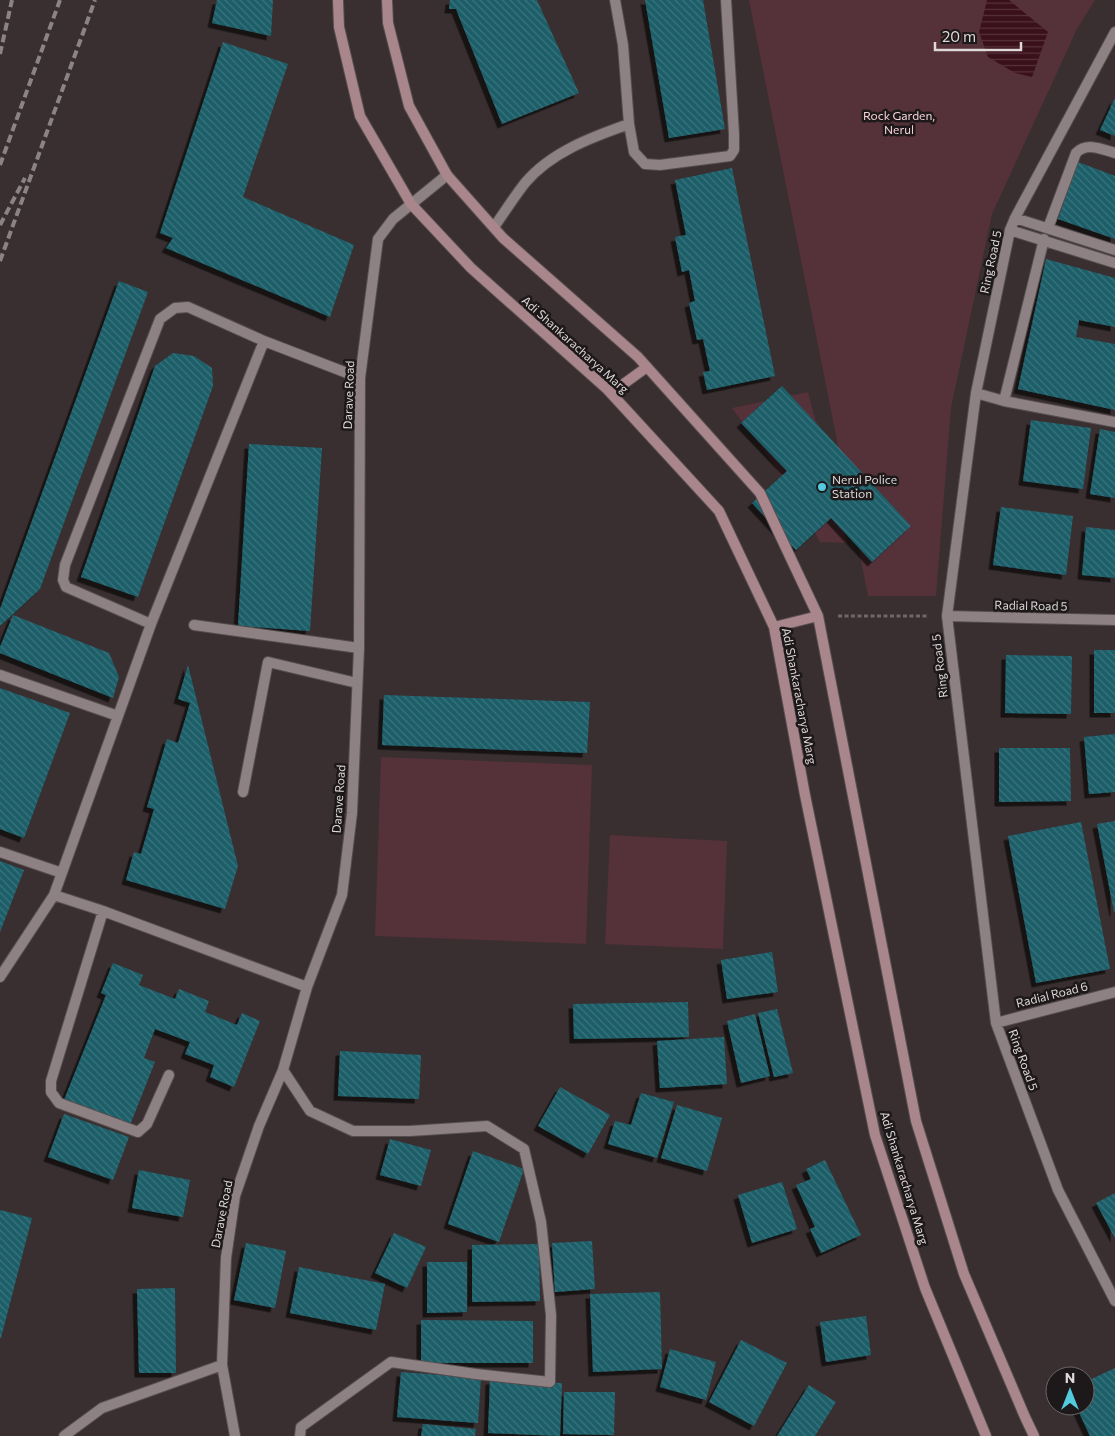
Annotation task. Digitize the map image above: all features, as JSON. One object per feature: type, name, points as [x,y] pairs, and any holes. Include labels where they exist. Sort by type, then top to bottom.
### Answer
[{"type":"main road","name":"Adi Shankaracharya Marg","points":[[338,0],[339,27],[360,116],[411,204],[471,268],[611,393],[718,511],[774,627],[807,805],[875,1135],[926,1288],[986,1436]]},
{"type":"main road","points":[[387,0],[388,23],[409,106],[447,175],[503,238],[638,357],[760,493],[818,616],[916,1122],[964,1274],[1034,1436]]},
{"type":"main road","points":[[611,393],[647,367]]},
{"type":"main road","points":[[774,627],[818,616]]},
{"type":"street","points":[[615,0],[623,45],[628,124],[634,152],[645,164],[660,165],[730,156],[734,150],[726,0]]},
{"type":"street","name":"Ring Road 5","points":[[1115,32],[1010,230],[976,393],[947,616],[996,1022],[1058,1190],[1115,1301]]},
{"type":"street","points":[[494,227],[526,182],[549,161],[578,144],[628,124]]},
{"type":"street","points":[[1048,228],[1076,153],[1081,148],[1090,146],[1115,153]]},
{"type":"street","name":"Darave Road","points":[[234,1436],[222,1365],[226,1258],[235,1196],[258,1126],[283,1070],[306,986],[342,895],[352,813],[359,648],[360,378],[378,239],[393,218],[447,175]]},
{"type":"street","points":[[1015,218],[1115,250]]},
{"type":"street","points":[[1010,230],[1044,239],[1115,263]]},
{"type":"street","points":[[1004,401],[1044,239]]},
{"type":"street","points":[[151,624],[66,587],[63,580],[65,565],[160,319],[175,308],[188,307],[264,342],[360,378]]},
{"type":"street","points":[[0,977],[54,895],[151,624],[264,342]]},
{"type":"street","points":[[976,393],[1004,401],[1115,422]]},
{"type":"street","name":"Radial Road 5","points":[[947,616],[1115,620]]},
{"type":"street","points":[[194,625],[359,648]]},
{"type":"street","points":[[243,792],[268,662],[357,682]]},
{"type":"street","points":[[0,675],[118,716]]},
{"type":"street","points":[[0,852],[62,873]]},
{"type":"street","points":[[54,895],[103,911],[306,986]]},
{"type":"street","points":[[103,911],[51,1081],[51,1092],[59,1103],[138,1132],[147,1124],[168,1075]]},
{"type":"street","name":"Radial Road 6","points":[[996,1022],[1115,992]]},
{"type":"street","points":[[283,1070],[310,1111],[353,1131],[410,1131],[487,1126],[524,1149],[541,1222],[551,1315],[550,1382],[391,1362],[301,1427],[300,1436]]},
{"type":"street","points":[[64,1436],[72,1428],[102,1408],[222,1365]]},
{"type":"path","points":[[818,616],[947,616]]},
{"type":"green space","name":"Rock Garden, Nerul","points":[[749,0],[1095,0],[1077,29],[992,214],[951,408],[936,596],[868,596]]},
{"type":"green space","points":[[808,392],[847,543],[820,542],[799,504],[772,462],[732,408]]},
{"type":"green space","points":[[381,757],[592,765],[586,944],[375,936]]},
{"type":"green space","points":[[610,835],[727,841],[723,949],[605,944]]},
{"type":"shaded area","points":[[987,0],[1009,0],[1048,32],[1032,77],[1015,73],[988,57],[979,32]]},
{"type":"building","points":[[217,0],[273,0],[271,36],[212,23]]},
{"type":"building","points":[[450,0],[537,0],[579,93],[502,124],[456,9],[449,9]]},
{"type":"building","points":[[645,0],[703,0],[725,129],[669,138]]},
{"type":"building","points":[[223,42],[288,64],[243,197],[354,245],[330,317],[166,248],[173,238],[160,233]]},
{"type":"building","points":[[1115,98],[1115,136],[1100,130]]},
{"type":"building","points":[[1078,162],[1115,176],[1115,239],[1058,219]]},
{"type":"building","points":[[732,168],[775,376],[707,390],[703,372],[710,371],[703,339],[697,340],[689,303],[695,301],[689,270],[682,272],[675,237],[686,235],[675,180]]},
{"type":"building","points":[[1046,259],[1115,278],[1115,327],[1079,320],[1076,337],[1115,344],[1115,410],[1018,389]]},
{"type":"building","points":[[119,281],[148,292],[40,589],[0,626],[0,609]]},
{"type":"building","points":[[173,353],[194,356],[212,368],[213,386],[138,597],[81,577],[155,366]]},
{"type":"building","name":"Nerul Police Station","points":[[782,386],[911,526],[872,562],[831,518],[796,550],[752,503],[787,471],[741,423]]},
{"type":"building","points":[[1031,420],[1091,428],[1083,489],[1023,481]]},
{"type":"building","points":[[1100,429],[1115,432],[1115,498],[1090,494]]},
{"type":"building","points":[[249,444],[322,448],[310,631],[238,626]]},
{"type":"building","points":[[1001,507],[1073,516],[1066,575],[993,565]]},
{"type":"building","points":[[1086,527],[1115,530],[1115,578],[1082,575]]},
{"type":"building","points":[[13,615],[109,653],[119,677],[113,698],[0,653],[0,647]]},
{"type":"building","points":[[1094,650],[1115,650],[1115,713],[1094,713]]},
{"type":"building","points":[[1006,655],[1072,656],[1071,714],[1005,713]]},
{"type":"building","points":[[188,665],[238,866],[225,909],[126,880],[134,852],[141,854],[154,809],[147,807],[167,739],[178,743],[190,703],[178,699]]},
{"type":"building","points":[[0,688],[70,713],[24,838],[0,829]]},
{"type":"building","points":[[384,695],[590,702],[587,753],[382,745]]},
{"type":"building","points":[[1115,734],[1115,792],[1089,794],[1084,737]]},
{"type":"building","points":[[999,748],[1070,748],[1071,801],[999,802]]},
{"type":"building","points":[[1115,821],[1115,911],[1114,912],[1097,824]]},
{"type":"building","points":[[1081,822],[1110,969],[1036,983],[1008,836]]},
{"type":"building","points":[[0,861],[24,870],[0,932]]},
{"type":"building","points":[[772,952],[778,992],[727,999],[721,960]]},
{"type":"building","points":[[113,963],[143,975],[139,985],[175,999],[179,989],[209,1001],[205,1012],[237,1025],[242,1013],[260,1021],[234,1087],[210,1077],[214,1065],[185,1054],[190,1042],[155,1029],[144,1058],[155,1062],[130,1125],[64,1100],[106,995],[101,993]]},
{"type":"building","points":[[688,1002],[689,1037],[574,1039],[573,1004]]},
{"type":"building","points":[[777,1009],[793,1073],[774,1077],[758,1013]]},
{"type":"building","points":[[755,1014],[770,1076],[741,1083],[727,1021]]},
{"type":"building","points":[[724,1037],[727,1084],[660,1088],[657,1041]]},
{"type":"building","points":[[340,1051],[421,1055],[419,1099],[338,1096]]},
{"type":"building","points":[[560,1087],[610,1115],[588,1154],[538,1126]]},
{"type":"building","points":[[641,1093],[674,1102],[657,1158],[608,1144],[615,1121],[631,1125]]},
{"type":"building","points":[[677,1105],[722,1118],[707,1171],[661,1158]]},
{"type":"building","points":[[64,1114],[129,1137],[113,1180],[48,1157]]},
{"type":"building","points":[[390,1139],[431,1150],[421,1186],[380,1175]]},
{"type":"building","points":[[473,1151],[524,1169],[499,1242],[448,1224]]},
{"type":"building","points":[[825,1160],[861,1235],[821,1253],[810,1229],[815,1227],[796,1185],[811,1179],[806,1169]]},
{"type":"building","points":[[139,1170],[190,1180],[183,1217],[132,1208]]},
{"type":"building","points":[[782,1182],[797,1229],[752,1243],[738,1195]]},
{"type":"building","points":[[1115,1193],[1115,1238],[1096,1203]]},
{"type":"building","points":[[0,1210],[32,1218],[1,1338],[0,1338]]},
{"type":"building","points":[[394,1233],[426,1247],[407,1288],[375,1273]]},
{"type":"building","points":[[592,1241],[595,1289],[555,1292],[552,1243]]},
{"type":"building","points":[[246,1243],[286,1251],[275,1308],[234,1300]]},
{"type":"building","points":[[539,1244],[540,1301],[472,1302],[472,1245]]},
{"type":"building","points":[[427,1262],[467,1262],[467,1312],[427,1313]]},
{"type":"building","points":[[299,1267],[385,1284],[376,1330],[290,1313]]},
{"type":"building","points":[[175,1288],[176,1373],[139,1373],[137,1289]]},
{"type":"building","points":[[660,1292],[662,1369],[593,1372],[590,1294]]},
{"type":"building","points":[[866,1316],[871,1355],[826,1362],[820,1322]]},
{"type":"building","points":[[421,1320],[533,1321],[533,1363],[421,1363]]},
{"type":"building","points":[[741,1340],[787,1363],[754,1426],[709,1402]]},
{"type":"building","points":[[670,1349],[716,1362],[706,1400],[660,1387]]},
{"type":"building","points":[[1115,1368],[1115,1436],[1090,1436],[1081,1416],[1095,1416],[1095,1377]]},
{"type":"building","points":[[401,1372],[481,1378],[478,1423],[397,1417]]},
{"type":"building","points":[[490,1380],[562,1383],[560,1436],[488,1433]]},
{"type":"building","points":[[809,1385],[836,1402],[815,1436],[777,1436]]},
{"type":"building","points":[[564,1392],[615,1392],[614,1435],[563,1434]]},
{"type":"building","points":[[423,1424],[476,1429],[475,1436],[421,1436]]},
{"type":"railway","points":[[0,54],[12,0]]},
{"type":"railway","points":[[0,165],[60,0]]},
{"type":"railway","points":[[0,261],[95,0]]},
{"type":"railway","points":[[0,225],[25,178]]},
{"type":"place","name":"Nerul Police Station","points":[[822,487]]}]
